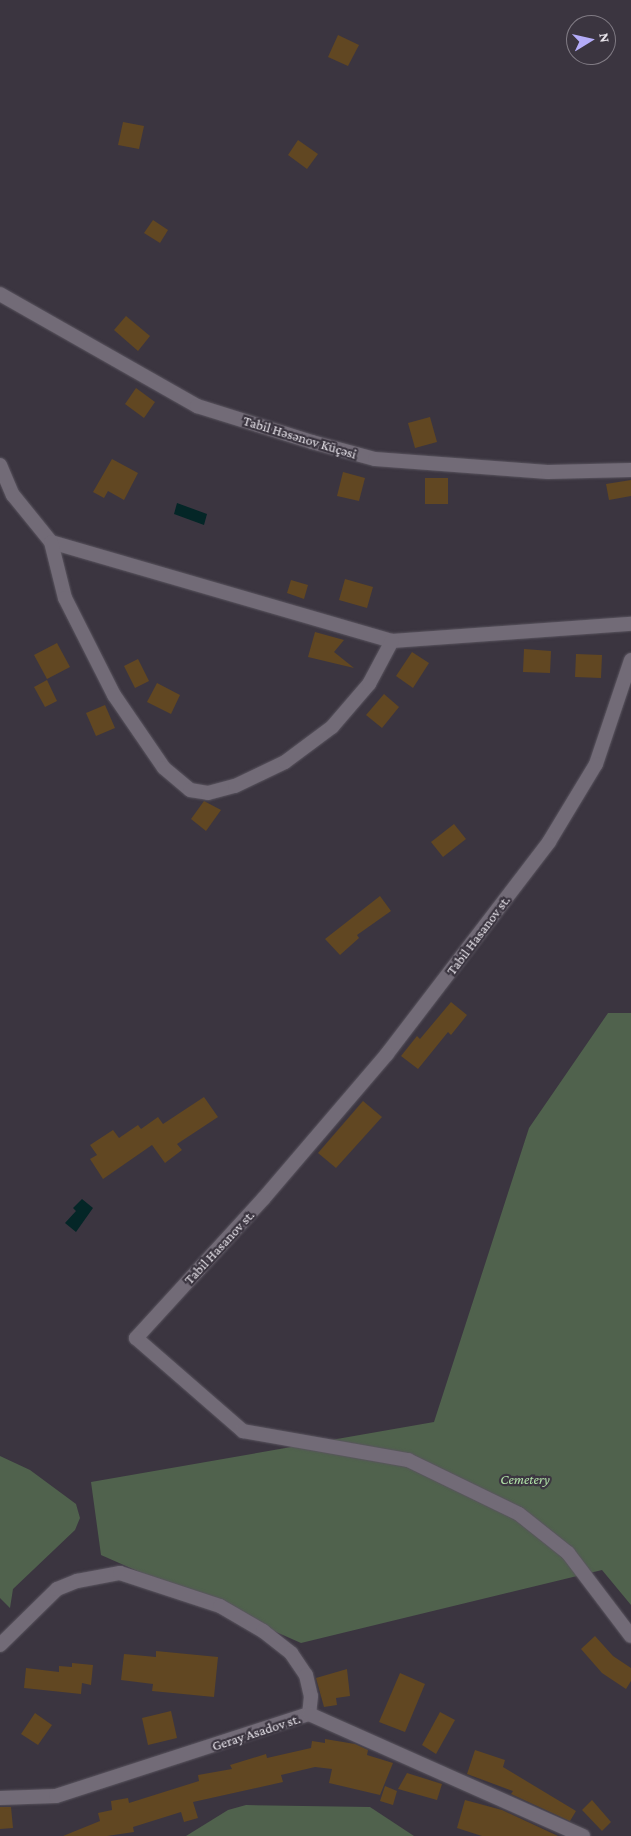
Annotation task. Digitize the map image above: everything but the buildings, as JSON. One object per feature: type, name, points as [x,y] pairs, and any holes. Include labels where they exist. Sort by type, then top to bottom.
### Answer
[{"type":"street","name":"Tabil Həsənov Küçəsi","points":[[0,294],[198,406],[312,442],[375,459],[548,472],[631,470]]},
{"type":"street","points":[[0,465],[13,495],[51,542],[65,598],[114,695],[164,768],[190,790],[208,793],[235,786],[293,756],[332,727],[369,684],[392,640]]},
{"type":"street","points":[[51,542],[392,640],[631,624]]},
{"type":"street","name":"Tabil Hasanov st.","points":[[631,660],[596,764],[549,842],[387,1054],[264,1198],[136,1338],[243,1431],[408,1460],[519,1514],[568,1553],[631,1636]]},
{"type":"street","points":[[0,1645],[57,1589],[120,1573],[220,1606],[263,1631],[291,1653],[306,1675],[311,1696],[309,1714]]},
{"type":"street","name":"Geray Asadov st.","points":[[0,1798],[56,1796],[309,1714],[583,1836]]},
{"type":"green space","name":"Cemetery","points":[[608,1013],[631,1013],[631,1605],[602,1570],[301,1643],[101,1555],[91,1482],[434,1422],[529,1128]]},
{"type":"green space","points":[[0,1456],[30,1470],[76,1504],[80,1518],[75,1530],[13,1589],[10,1608],[0,1598]]},
{"type":"green space","points":[[246,1805],[370,1807],[414,1836],[186,1836],[228,1810]]},
{"type":"shaded area","points":[[177,503],[207,514],[204,525],[174,514]]},
{"type":"shaded area","points":[[82,1199],[93,1208],[76,1232],[65,1223],[76,1211],[73,1208]]}]
